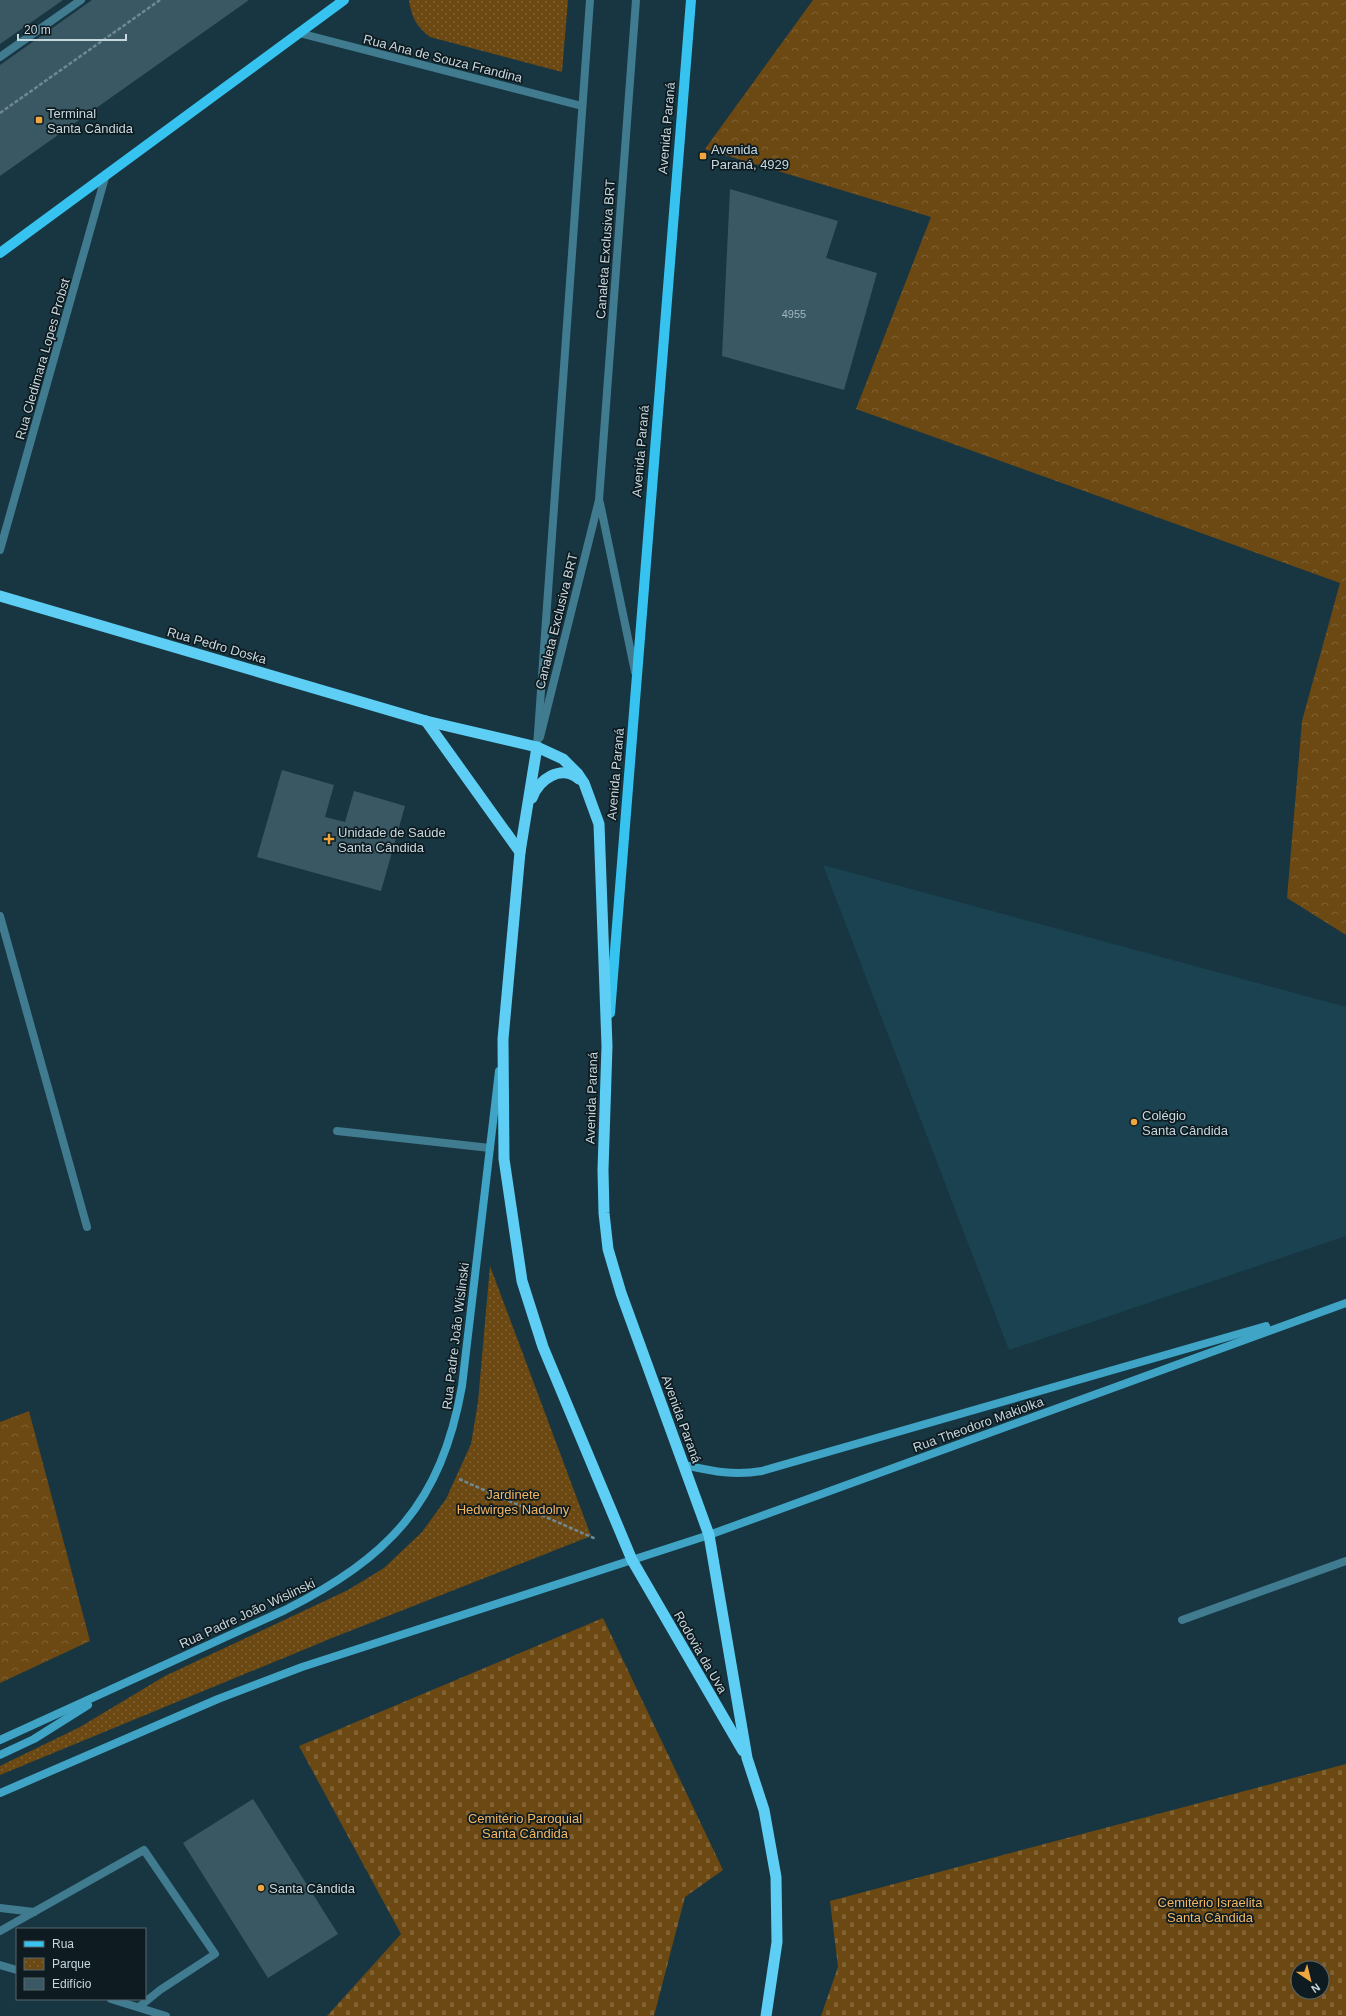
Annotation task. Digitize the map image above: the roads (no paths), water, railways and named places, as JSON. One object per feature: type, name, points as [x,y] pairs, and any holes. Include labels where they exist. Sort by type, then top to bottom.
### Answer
[{"type":"highway","name":"Rua Pedro Doska","points":[[0,596],[426,721],[537,747],[563,759],[578,774],[584,783],[599,824],[607,1046]]},
{"type":"highway","points":[[426,721],[520,852]]},
{"type":"highway","points":[[537,747],[520,852],[503,1038],[504,1159],[522,1281],[543,1347],[632,1560]]},
{"type":"highway","points":[[525,820],[534,792],[551,775],[562,772],[573,774],[584,783]]},
{"type":"highway","name":"Avenida Paraná","points":[[607,1046],[603,1170],[604,1213],[608,1249],[621,1293],[709,1535]]},
{"type":"highway","name":"Rodovia da Uva","points":[[709,1535],[747,1758],[764,1810],[776,1877],[777,1942],[766,2016]]},
{"type":"highway","name":"Rodovia da Uva","points":[[632,1560],[747,1758]]},
{"type":"main road","points":[[0,253],[344,0]]},
{"type":"main road","name":"Avenida Paraná","points":[[607,1046],[690,0]]},
{"type":"main road","name":"Rua Padre João Wislinski","points":[[0,1740],[285,1610],[320,1592],[355,1569],[383,1546],[406,1521],[425,1495],[439,1469],[451,1436],[462,1386],[503,1038]]},
{"type":"main road","name":"Rua Theodoro Makiolka","points":[[632,1560],[709,1535],[1346,1303]]},
{"type":"main road","name":"Rua Theodoro Makiolka","points":[[684,1465],[721,1473],[741,1474],[762,1470],[1331,1308]]},
{"type":"main road","points":[[0,1793],[218,1699],[295,1669],[632,1560]]},
{"type":"main road","points":[[0,1755],[34,1739],[108,1691]]},
{"type":"street","points":[[0,57],[81,0]]},
{"type":"street","points":[[537,747],[590,0]]},
{"type":"street","name":"Canaleta Exclusiva BRT","points":[[537,747],[599,500],[636,0]]},
{"type":"street","name":"Rua Ana de Souza Frandina","points":[[298,33],[582,106]]},
{"type":"street","name":"Rua Cledimara Lopes Probst","points":[[0,550],[106,174]]},
{"type":"street","name":"Canaleta Exclusiva BRT","points":[[599,500],[636,678]]},
{"type":"street","points":[[0,916],[87,1227]]},
{"type":"street","points":[[337,1131],[490,1148]]},
{"type":"street","points":[[1182,1620],[1346,1561]]},
{"type":"street","points":[[0,1931],[144,1850],[215,1954],[160,1990],[139,2007]]},
{"type":"street","points":[[0,1908],[35,1912]]},
{"type":"street","points":[[0,1965],[16,1970]]},
{"type":"street","points":[[114,2000],[166,2016]]},
{"type":"place","name":"Terminal Santa Cândida","points":[[39,120]]},
{"type":"place","name":"Avenida Paraná, 4929","points":[[703,156]]},
{"type":"place","name":"Unidade de Saúde Santa Cândida","points":[[329,839]]},
{"type":"place","name":"Colégio Santa Cândida","points":[[1134,1122]]},
{"type":"place","name":"Santa Cândida","points":[[261,1888]]},
{"type":"park label","name":"Jardinete Hedwirges Nadolny","points":[[513,1502]]},
{"type":"park label","name":"Cemitério Paroquial Santa Cândida","points":[[525,1826]]},
{"type":"park label","name":"Cemitério Israelita Santa Cândida","points":[[1210,1910]]}]
